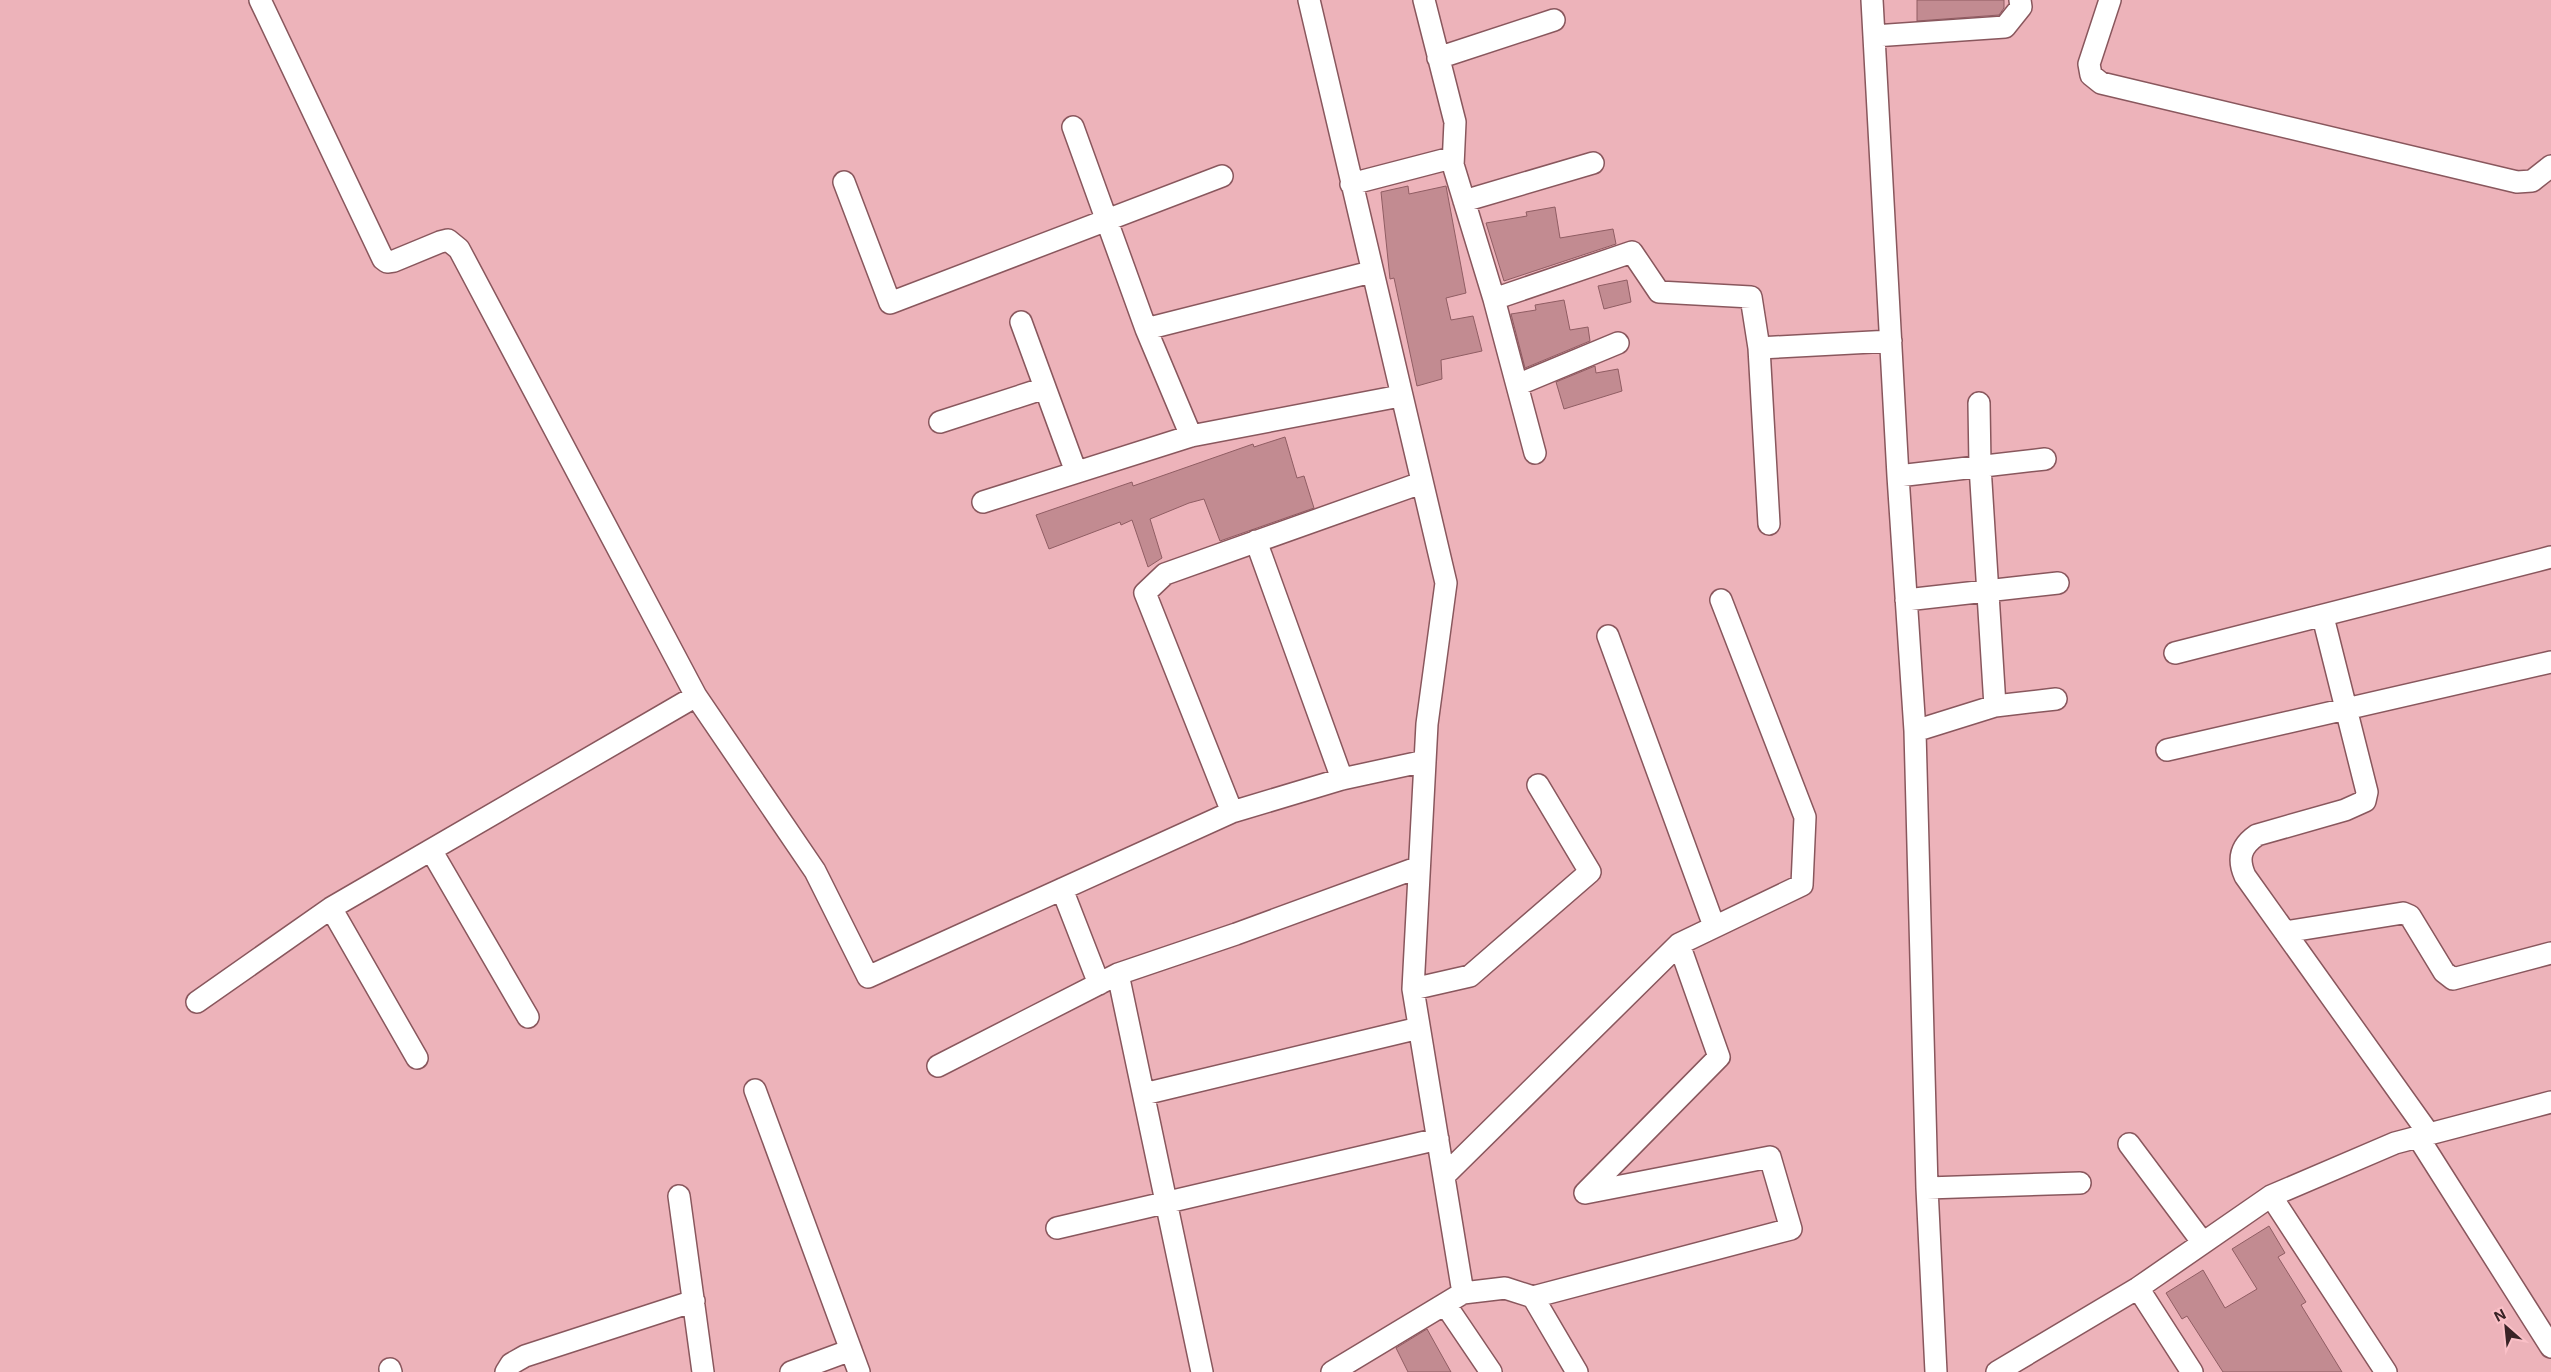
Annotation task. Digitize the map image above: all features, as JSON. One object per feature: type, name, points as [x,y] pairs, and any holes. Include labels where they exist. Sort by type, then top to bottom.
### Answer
[{"type":"street","points":[[260,0],[383,259],[387,262],[394,261],[448,240],[459,249],[696,696],[815,871],[868,977],[1232,812],[1342,779],[1425,761]]},
{"type":"street","points":[[1309,0],[1400,396],[1446,583],[1427,724],[1413,989],[1463,1293]]},
{"type":"street","points":[[1424,0],[1455,122],[1453,166]]},
{"type":"street","points":[[1872,0],[1898,476],[1915,731],[1927,1188],[1936,1372]]},
{"type":"street","points":[[1874,36],[2005,27],[2021,7],[2020,0]]},
{"type":"street","points":[[2110,0],[2089,64],[2091,75],[2100,83],[2517,182],[2532,181],[2548,176]]},
{"type":"street","points":[[1438,58],[1554,20]]},
{"type":"street","points":[[1073,126],[1146,329],[1190,436]]},
{"type":"street","points":[[1351,184],[1450,158],[1494,299],[1535,453]]},
{"type":"street","points":[[1464,201],[1593,163]]},
{"type":"street","points":[[844,182],[890,303],[1222,176]]},
{"type":"street","points":[[1494,299],[1632,252],[1659,292],[1751,297],[1760,348],[1769,524]]},
{"type":"street","points":[[1146,329],[1371,272]]},
{"type":"street","points":[[1021,322],[1076,472]]},
{"type":"street","points":[[1760,348],[1891,341]]},
{"type":"street","points":[[1517,385],[1618,343]]},
{"type":"street","points":[[940,422],[1045,388]]},
{"type":"street","points":[[983,502],[1190,436],[1400,396]]},
{"type":"street","points":[[1979,403],[1980,466],[1995,706]]},
{"type":"street","points":[[1898,476],[2045,459]]},
{"type":"street","points":[[1232,812],[1145,593],[1165,574],[1421,483]]},
{"type":"street","points":[[1256,541],[1342,779]]},
{"type":"street","points":[[2175,654],[2551,557]]},
{"type":"street","points":[[1906,600],[2058,583]]},
{"type":"street","points":[[1444,1176],[1679,944],[1802,885],[1804,817],[1722,600]]},
{"type":"street","points":[[2323,617],[2348,708],[2367,792],[2365,800],[2345,810],[2257,835],[2246,842],[2240,853],[2241,866],[2245,876],[2423,1136],[2551,1348]]},
{"type":"street","points":[[1608,636],[1714,926]]},
{"type":"street","points":[[2167,750],[2551,662]]},
{"type":"street","points":[[197,1002],[331,908],[696,696]]},
{"type":"street","points":[[1915,731],[1995,706],[2056,699]]},
{"type":"street","points":[[1413,989],[1470,976],[1590,872],[1538,785]]},
{"type":"street","points":[[431,850],[528,1017]]},
{"type":"street","points":[[938,1066],[1118,974],[1236,934],[1419,867]]},
{"type":"street","points":[[1062,889],[1098,984]]},
{"type":"street","points":[[331,908],[417,1058]]},
{"type":"street","points":[[2285,932],[2402,914],[2410,916],[2444,972],[2453,979],[2551,953]]},
{"type":"street","points":[[1332,1372],[1463,1293],[1505,1288],[1534,1297],[1791,1229],[1770,1157],[1585,1193],[1719,1056],[1679,944]]},
{"type":"street","points":[[1118,974],[1202,1372]]},
{"type":"street","points":[[1144,1094],[1419,1028]]},
{"type":"street","points":[[755,1090],[859,1372]]},
{"type":"street","points":[[1997,1372],[2138,1288],[2271,1196],[2395,1143],[2551,1102]]},
{"type":"street","points":[[1057,1228],[1438,1139]]},
{"type":"street","points":[[2129,1144],[2203,1242]]},
{"type":"street","points":[[1927,1188],[2080,1183]]},
{"type":"street","points":[[680,1196],[703,1372]]},
{"type":"street","points":[[2271,1196],[2386,1372]]},
{"type":"street","points":[[2138,1288],[2192,1372]]},
{"type":"street","points":[[1534,1297],[1578,1372]]},
{"type":"street","points":[[506,1372],[511,1364],[524,1356],[694,1301]]},
{"type":"street","points":[[1445,1304],[1491,1372]]},
{"type":"street","points":[[791,1372],[851,1350]]},
{"type":"building","points":[[1917,0],[2004,0],[2004,8],[1999,15],[1917,21]]},
{"type":"building","points":[[1408,186],[1409,194],[1446,186],[1466,293],[1446,298],[1451,320],[1473,316],[1482,351],[1441,360],[1442,379],[1417,386],[1394,278],[1390,279],[1381,192]]},
{"type":"building","points":[[1555,207],[1560,238],[1613,229],[1616,244],[1504,281],[1486,223],[1527,216],[1526,212]]},
{"type":"building","points":[[1627,280],[1631,302],[1604,309],[1598,286]]},
{"type":"building","points":[[1564,300],[1570,330],[1588,327],[1590,341],[1525,368],[1511,314],[1536,310],[1535,305]]},
{"type":"building","points":[[1595,366],[1596,373],[1618,369],[1622,391],[1564,409],[1556,382]]},
{"type":"building","points":[[1285,437],[1297,478],[1304,476],[1314,508],[1220,541],[1204,499],[1189,503],[1150,519],[1162,558],[1148,567],[1132,520],[1121,525],[1120,522],[1049,549],[1036,515],[1132,482],[1133,486],[1253,444],[1254,447]]},
{"type":"building","points":[[2269,1226],[2285,1253],[2278,1257],[2306,1302],[2301,1305],[2342,1372],[2223,1372],[2187,1316],[2182,1319],[2166,1293],[2203,1270],[2225,1308],[2257,1289],[2232,1249]]},
{"type":"building","points":[[1427,1329],[1451,1372],[1408,1372],[1396,1348]]}]
